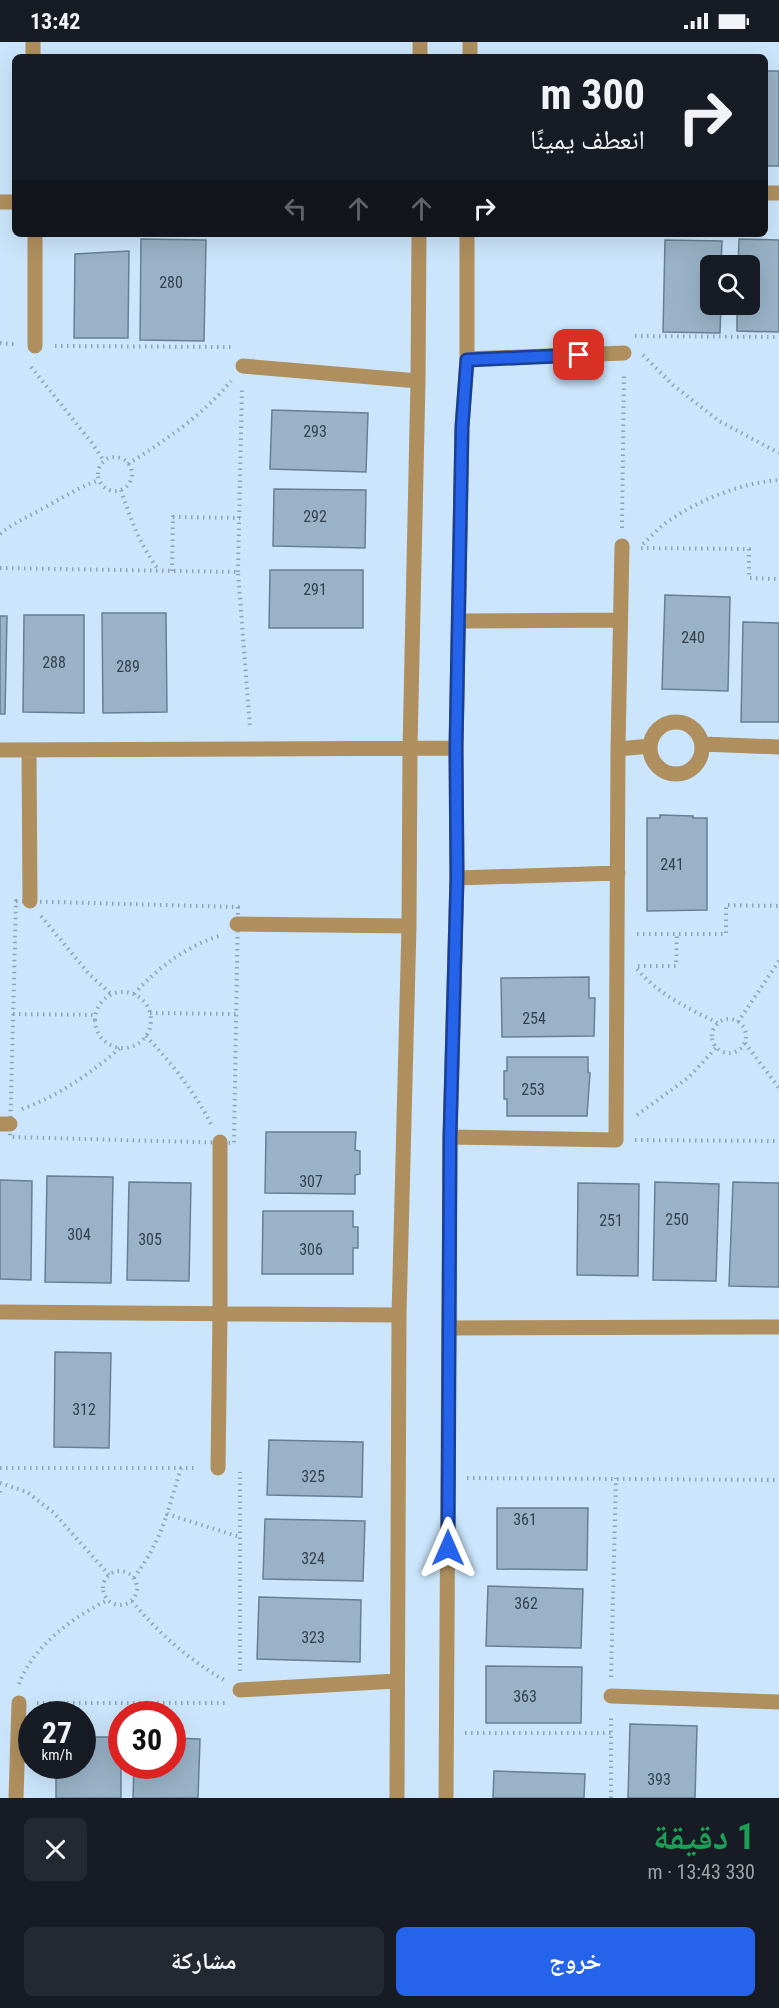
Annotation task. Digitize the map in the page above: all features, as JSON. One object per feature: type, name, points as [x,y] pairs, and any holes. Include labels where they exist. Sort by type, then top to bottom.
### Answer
[{"type":"street","points":[[35,237],[35,346]]},
{"type":"street","points":[[397,1798],[399,1315],[409,926],[419,237]]},
{"type":"street","points":[[446,1798],[450,1137],[457,878],[456,748],[462,427],[467,360],[467,237]]},
{"type":"street","points":[[467,360],[632,352]]},
{"type":"street","points":[[243,366],[418,381]]},
{"type":"street","points":[[450,1137],[616,1134],[619,620],[622,546]]},
{"type":"street","points":[[459,621],[619,620]]},
{"type":"street","points":[[676,722],[688,724],[698,733],[703,744],[701,757],[694,768],[683,774],[671,774],[659,769],[651,758],[650,746],[654,734],[663,725],[676,722]]},
{"type":"street","points":[[703,744],[779,747]]},
{"type":"street","points":[[618,748],[650,746]]},
{"type":"street","points":[[0,750],[456,748]]},
{"type":"street","points":[[29,750],[30,901]]},
{"type":"street","points":[[457,878],[618,873]]},
{"type":"street","points":[[237,927],[409,926]]},
{"type":"street","points":[[218,1468],[220,1142]]},
{"type":"street","points":[[0,1312],[399,1315]]},
{"type":"street","points":[[450,1328],[779,1328]]},
{"type":"street","points":[[240,1690],[396,1681]]},
{"type":"street","points":[[611,1696],[779,1702]]},
{"type":"street","points":[[16,1798],[18,1735]]},
{"type":"path","points":[[779,336],[624,336],[632,352],[719,421],[779,453]]},
{"type":"path","points":[[0,343],[35,346],[243,347],[238,572],[252,749]]},
{"type":"path","points":[[10,344],[17,351]]},
{"type":"path","points":[[622,546],[632,352]]},
{"type":"path","points":[[24,359],[92,442],[104,461]]},
{"type":"path","points":[[128,464],[171,436],[217,398],[243,366]]},
{"type":"path","points":[[119,457],[128,464],[132,475],[127,487],[114,491],[107,490],[99,480],[99,466],[108,458],[119,457]]},
{"type":"path","points":[[0,534],[14,523],[71,491],[99,480]]},
{"type":"path","points":[[779,480],[733,489],[699,503],[666,523],[638,548],[749,549],[749,578],[779,579]]},
{"type":"path","points":[[120,490],[143,549],[159,570]]},
{"type":"path","points":[[172,571],[173,517],[240,519]]},
{"type":"path","points":[[0,568],[238,572]]},
{"type":"path","points":[[16,901],[238,907],[237,927],[234,1143],[10,1137],[7,1121],[16,901]]},
{"type":"path","points":[[30,901],[89,974],[112,995]]},
{"type":"path","points":[[618,933],[726,934],[726,905],[779,906]]},
{"type":"path","points":[[134,994],[155,972],[180,953],[237,927]]},
{"type":"path","points":[[676,934],[676,966],[635,966],[647,980],[671,998],[718,1023]]},
{"type":"path","points":[[738,1022],[779,961]]},
{"type":"path","points":[[7,1121],[69,1087],[96,1069],[120,1048],[134,1046],[146,1036],[150,1029],[150,1013],[145,1002],[134,994],[123,992],[112,995],[102,1003],[96,1015],[98,1033],[104,1040],[120,1048]]},
{"type":"path","points":[[150,1013],[236,1014]]},
{"type":"path","points":[[13,1014],[96,1015]]},
{"type":"path","points":[[745,1043],[735,1052],[722,1052],[716,1048],[712,1035],[718,1023],[728,1019],[738,1022],[745,1031],[745,1043],[779,1088]]},
{"type":"path","points":[[146,1036],[176,1068],[220,1142]]},
{"type":"path","points":[[616,1134],[689,1077],[716,1048]]},
{"type":"path","points":[[616,1134],[779,1141]]},
{"type":"path","points":[[0,1468],[240,1468],[239,1703],[96,1703]]},
{"type":"path","points":[[134,1578],[159,1538],[181,1468]]},
{"type":"path","points":[[448,1478],[779,1480]]},
{"type":"path","points":[[611,1798],[616,1478]]},
{"type":"path","points":[[0,1483],[27,1492],[54,1513],[109,1575]]},
{"type":"path","points":[[167,1514],[240,1537]]},
{"type":"path","points":[[124,1571],[134,1578],[137,1589],[132,1601],[120,1605],[113,1604],[108,1599],[104,1594],[104,1587],[109,1575],[124,1571]]},
{"type":"path","points":[[18,1703],[12,1702],[22,1675],[40,1649],[75,1619],[108,1599]]},
{"type":"path","points":[[132,1601],[178,1648],[205,1669],[240,1690]]},
{"type":"path","points":[[447,1733],[611,1733]]},
{"type":"building","points":[[768,71],[779,71],[779,166],[768,166]]},
{"type":"building","points":[[141,239],[206,240],[204,341],[140,340]]},
{"type":"building","points":[[739,239],[779,240],[779,332],[737,331],[737,315],[760,315],[760,255],[738,255]]},
{"type":"building","points":[[665,240],[722,241],[721,255],[700,255],[700,315],[721,315],[720,333],[663,332]]},
{"type":"building","points":[[129,251],[128,338],[74,338],[75,254]]},
{"type":"building","points":[[272,410],[368,413],[366,472],[270,469]]},
{"type":"building","points":[[274,489],[366,490],[365,548],[273,546]]},
{"type":"building","points":[[270,570],[363,570],[363,628],[269,628]]},
{"type":"building","points":[[665,595],[730,597],[728,691],[662,689]]},
{"type":"building","points":[[102,613],[166,613],[167,712],[103,713]]},
{"type":"building","points":[[24,615],[84,615],[84,713],[23,712]]},
{"type":"building","points":[[0,616],[7,616],[5,714],[0,714]]},
{"type":"building","points":[[743,622],[779,623],[779,722],[741,722]]},
{"type":"building","points":[[660,815],[707,818],[707,910],[647,911],[647,818],[660,818]]},
{"type":"building","points":[[589,977],[589,998],[595,998],[594,1036],[502,1037],[501,978]]},
{"type":"building","points":[[507,1057],[588,1057],[588,1072],[590,1073],[587,1116],[507,1116],[507,1099],[504,1099],[504,1071],[507,1071]]},
{"type":"building","points":[[266,1132],[356,1132],[355,1150],[360,1151],[360,1174],[355,1175],[355,1194],[265,1193]]},
{"type":"building","points":[[47,1176],[113,1177],[111,1283],[45,1282]]},
{"type":"building","points":[[0,1180],[32,1181],[31,1280],[0,1279]]},
{"type":"building","points":[[129,1182],[191,1183],[189,1281],[127,1280]]},
{"type":"building","points":[[655,1182],[719,1184],[716,1281],[653,1280]]},
{"type":"building","points":[[733,1182],[779,1183],[779,1287],[729,1286]]},
{"type":"building","points":[[578,1183],[639,1184],[638,1276],[577,1275]]},
{"type":"building","points":[[263,1211],[353,1211],[353,1227],[358,1227],[358,1248],[353,1248],[353,1274],[262,1274]]},
{"type":"building","points":[[55,1352],[111,1353],[109,1448],[54,1447]]},
{"type":"building","points":[[269,1440],[363,1442],[362,1497],[267,1495]]},
{"type":"building","points":[[497,1508],[588,1508],[587,1570],[497,1569]]},
{"type":"building","points":[[265,1519],[365,1521],[363,1581],[263,1579]]},
{"type":"building","points":[[488,1586],[583,1589],[581,1648],[486,1646]]},
{"type":"building","points":[[259,1597],[361,1600],[360,1662],[257,1659]]},
{"type":"building","points":[[486,1666],[582,1667],[581,1723],[486,1723]]},
{"type":"building","points":[[630,1724],[697,1726],[695,1798],[628,1798]]},
{"type":"building","points":[[96,1737],[108,1737],[108,1779],[121,1779],[121,1798],[56,1798],[56,1779],[96,1779]]},
{"type":"building","points":[[186,1738],[200,1739],[198,1798],[133,1798],[134,1779],[186,1779]]},
{"type":"building","points":[[494,1771],[585,1774],[584,1798],[493,1798]]},
{"type":"route","points":[[448,1548],[450,1137],[457,878],[456,748],[462,427],[467,360],[579,355]]}]
